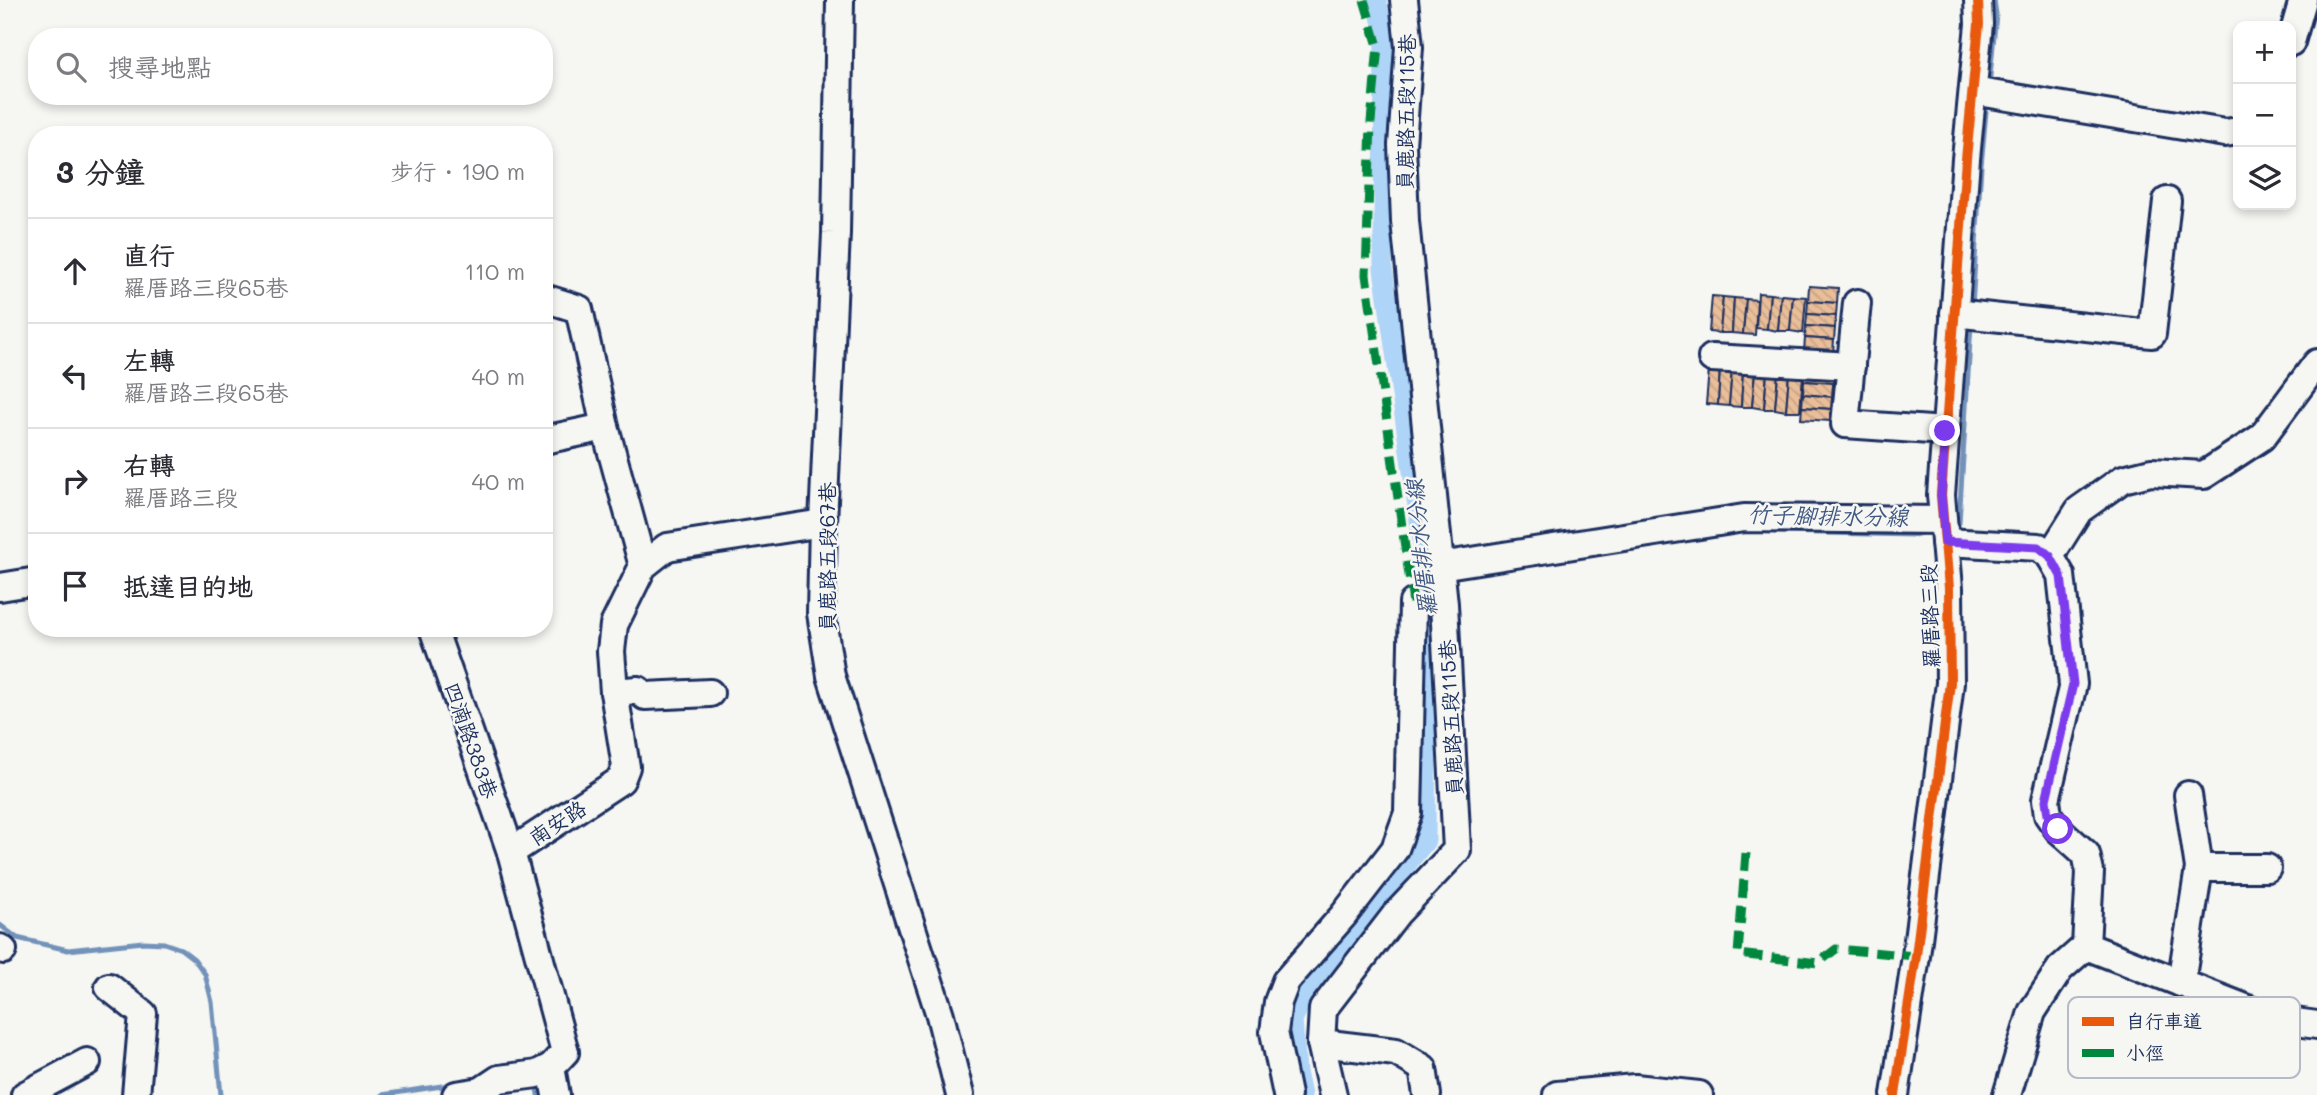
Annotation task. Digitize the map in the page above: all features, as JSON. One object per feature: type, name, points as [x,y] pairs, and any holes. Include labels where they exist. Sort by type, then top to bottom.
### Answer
[{"type":"street","name":"員鹿路五段67巷","points":[[840,0],[836,233],[821,613],[831,677],[940,1015],[960,1095]]},
{"type":"street","name":"員鹿路五段115巷","points":[[1333,1095],[1321,1043],[1323,1009],[1397,913],[1457,850],[1440,566],[1405,221],[1402,145],[1409,47],[1404,0]]},
{"type":"street","name":"羅厝路三段","points":[[1895,1095],[1916,957],[1950,683],[1949,588],[1941,495],[1979,24],[1978,0]]},
{"type":"street","points":[[2296,24],[2303,0]]},
{"type":"street","points":[[1973,91],[2225,133],[2233,132]]},
{"type":"street","points":[[1954,313],[2152,334],[2167,201]]},
{"type":"street","points":[[553,301],[579,309],[605,427],[643,566]]},
{"type":"street","points":[[1857,303],[1845,424],[1945,431]]},
{"type":"street","points":[[1712,358],[1851,366]]},
{"type":"street","points":[[2050,556],[2079,510],[2123,479],[2151,472],[2204,475],[2262,437],[2317,363]]},
{"type":"street","points":[[553,438],[605,427]]},
{"type":"street","points":[[1440,566],[1744,518],[1944,530],[2039,547],[2050,556],[2061,576],[2073,684],[2046,800],[2048,815],[2058,829],[2086,854],[2091,872],[2087,946],[2060,969],[2032,1012],[2007,1095]]},
{"type":"street","name":"南安路","points":[[551,1068],[565,1052],[511,852],[621,780],[626,767],[614,692],[611,652],[614,625],[643,566],[667,547],[823,523]]},
{"type":"street","points":[[0,587],[28,582]]},
{"type":"street","name":"員鹿路五段115巷","points":[[1287,1095],[1274,1032],[1278,1002],[1286,981],[1343,916],[1395,849],[1408,814],[1413,603]]},
{"type":"street","name":"四湳路383巷","points":[[436,637],[511,852]]},
{"type":"street","points":[[614,692],[638,690],[645,696],[710,693]]},
{"type":"street","points":[[2182,983],[2199,868],[2188,795]]},
{"type":"street","points":[[2199,868],[2267,868]]},
{"type":"street","points":[[2087,946],[2218,997]]},
{"type":"street","points":[[109,988],[144,1014],[136,1095]]},
{"type":"street","points":[[1321,1043],[1396,1052],[1423,1068],[1427,1095]]},
{"type":"street","points":[[25,1095],[87,1062]]},
{"type":"street","points":[[456,1095],[481,1091],[499,1079],[537,1074],[551,1068],[556,1095]]},
{"type":"street","points":[[1557,1095],[1635,1088],[1699,1095]]},
{"type":"building","points":[[1809,286],[1838,288],[1837,303],[1808,301]]},
{"type":"building","points":[[1758,293],[1770,294],[1767,329],[1756,328]]},
{"type":"building","points":[[1770,294],[1781,295],[1778,331],[1767,329]]},
{"type":"building","points":[[1781,295],[1793,296],[1790,331],[1778,331]]},
{"type":"building","points":[[1712,296],[1723,297],[1720,333],[1709,332]]},
{"type":"building","points":[[1793,296],[1806,297],[1803,333],[1790,331]]},
{"type":"building","points":[[1723,297],[1734,298],[1732,333],[1720,333]]},
{"type":"building","points":[[1734,298],[1746,299],[1743,334],[1732,333]]},
{"type":"building","points":[[1746,299],[1757,300],[1755,335],[1743,334]]},
{"type":"building","points":[[1808,301],[1837,303],[1836,316],[1807,314]]},
{"type":"building","points":[[1807,314],[1836,316],[1835,328],[1806,326]]},
{"type":"building","points":[[1806,326],[1835,328],[1834,340],[1805,338]]},
{"type":"building","points":[[1805,338],[1834,340],[1833,353],[1804,351]]},
{"type":"building","points":[[1805,366],[1834,369],[1833,383],[1804,381]]},
{"type":"building","points":[[1709,369],[1720,369],[1718,405],[1706,404]]},
{"type":"building","points":[[1720,369],[1732,370],[1729,406],[1718,405]]},
{"type":"building","points":[[1732,370],[1743,371],[1741,407],[1729,406]]},
{"type":"building","points":[[1743,371],[1755,372],[1752,407],[1741,407]]},
{"type":"building","points":[[1755,372],[1767,373],[1764,409],[1752,407]]},
{"type":"building","points":[[1767,373],[1778,374],[1775,409],[1764,409]]},
{"type":"building","points":[[1778,374],[1789,374],[1786,411],[1775,409]]},
{"type":"building","points":[[1789,374],[1803,376],[1800,411],[1786,411]]},
{"type":"building","points":[[1804,381],[1833,383],[1832,397],[1803,394]]},
{"type":"building","points":[[1803,394],[1832,397],[1831,409],[1802,407]]},
{"type":"building","points":[[1802,407],[1831,409],[1830,421],[1801,419]]},
{"type":"waterway","name":"羅厝排水分線","points":[[1302,1095],[1297,1072],[1293,1020],[1310,984],[1426,841],[1428,583],[1383,269],[1384,36],[1377,0]]},
{"type":"waterway","name":"竹子腳排水分線","points":[[1989,87],[1996,14],[1994,0]]},
{"type":"waterway","name":"竹子腳排水分線","points":[[1972,307],[1987,101]]},
{"type":"waterway","name":"竹子腳排水分線","points":[[1951,525],[1959,523],[1971,324]]},
{"type":"waterway","name":"竹子腳排水分線","points":[[1739,531],[1914,535],[1928,531]]},
{"type":"waterway","points":[[0,925],[17,938],[68,950],[143,942],[164,943],[181,949],[194,959],[205,974],[212,1002],[221,1095]]},
{"type":"waterway","points":[[382,1095],[455,1084]]},
{"type":"waterway","points":[[529,1087],[537,1088],[538,1095]]},
{"type":"marked path","points":[[1364,0],[1378,46],[1371,122],[1366,275],[1413,603]]},
{"type":"marked path","points":[[1746,853],[1738,954],[1818,963],[1836,949],[1916,956]]},
{"type":"cycle path","points":[[1895,1095],[1916,956],[1950,683],[1949,588],[1941,495],[1966,159],[1979,24],[1978,0]]},
{"type":"route","points":[[1945,431],[1941,495],[1945,542],[2039,547],[2050,556],[2061,576],[2073,684],[2046,800],[2048,815],[2058,829]]}]
